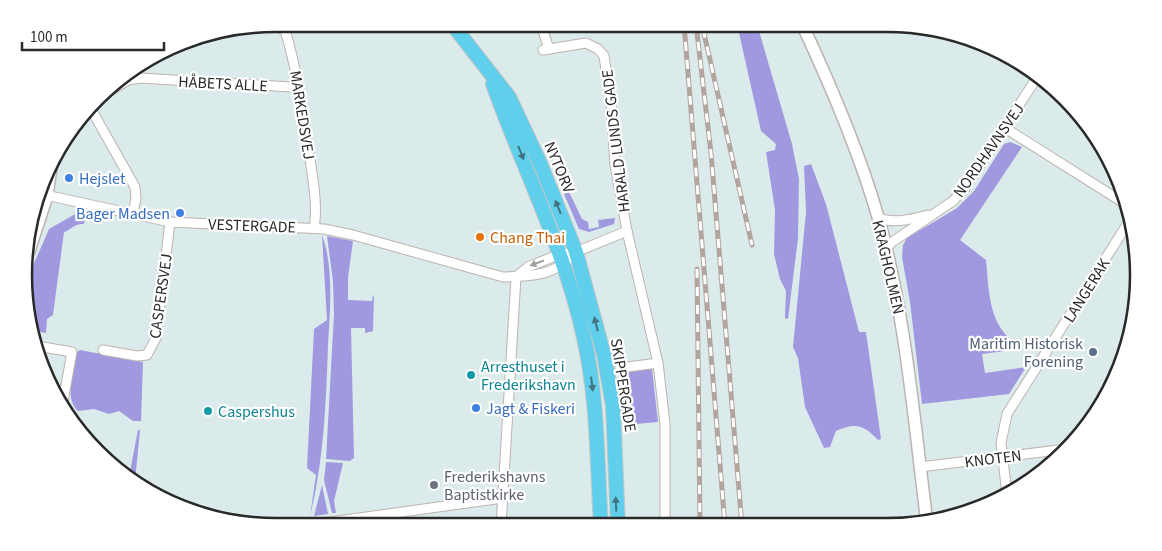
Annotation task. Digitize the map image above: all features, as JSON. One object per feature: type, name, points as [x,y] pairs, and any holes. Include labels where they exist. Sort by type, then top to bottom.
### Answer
[{"type":"main road","points":[[458,32],[489,72],[504,99]]},
{"type":"main road","name":"NYTORV","points":[[504,99],[540,163],[576,252]]},
{"type":"main road","name":"NYTORV","points":[[504,99],[562,260]]},
{"type":"main road","name":"SKIPPERGADE","points":[[576,252],[604,355],[613,406],[618,518]]},
{"type":"main road","name":"SKIPPERGADE","points":[[562,260],[584,336],[592,380],[598,431],[601,518]]},
{"type":"street","name":"MARKEDSVEJ","points":[[285,32],[300,87],[312,180],[314,228]]},
{"type":"street","name":"HARALD LUNDS GADE","points":[[543,32],[546,49],[586,43],[598,49],[604,56],[611,104],[615,165],[627,231],[658,363],[665,424],[665,518]]},
{"type":"street","name":"KRAGHOLMEN","points":[[805,32],[864,171],[886,249],[902,328],[925,515]]},
{"type":"street","name":"HÅBETS ALLE","points":[[132,79],[140,78],[291,87]]},
{"type":"street","name":"NORDHAVNSVEJ","points":[[886,249],[892,242],[953,201],[965,188],[1034,83]]},
{"type":"street","points":[[93,115],[135,187],[136,198],[133,214]]},
{"type":"street","points":[[1005,128],[1117,199]]},
{"type":"street","name":"VESTERGADE","points":[[46,195],[170,222],[314,228],[353,235],[503,277],[516,277]]},
{"type":"street","name":"NORDHAVNSVEJ","points":[[878,218],[886,221],[905,220],[933,214]]},
{"type":"street","name":"CASPERSVEJ","points":[[103,350],[136,356],[147,355],[151,350],[156,338],[170,222]]},
{"type":"street","name":"LANGERAK","points":[[1006,487],[1001,434],[1007,414],[1125,228]]},
{"type":"street","name":"HARALD LUNDS GADE","points":[[576,252],[627,231]]},
{"type":"street","points":[[502,518],[516,277],[528,267],[562,260],[576,252]]},
{"type":"street","points":[[43,347],[72,352],[64,395]]},
{"type":"street","points":[[620,368],[658,363]]},
{"type":"street","name":"KNOTEN","points":[[920,466],[1055,450]]},
{"type":"street","points":[[369,518],[503,498]]},
{"type":"shaded area","points":[[739,32],[759,32],[792,144],[799,179],[798,238],[788,319],[785,318],[786,291],[780,279],[774,254],[775,210],[766,152],[775,150],[776,144],[761,131]]},
{"type":"shaded area","points":[[1010,142],[1022,147],[960,240],[986,260],[993,312],[1002,330],[1009,338],[1005,351],[982,354],[985,373],[1026,367],[1009,394],[922,404],[910,302],[902,257],[903,245],[907,238],[957,208],[974,191],[1004,144]]},
{"type":"shaded area","points":[[811,164],[826,204],[859,332],[866,332],[881,439],[878,440],[864,428],[854,426],[836,431],[830,447],[824,448],[805,407],[798,358],[793,347],[806,212],[804,166]]},
{"type":"shaded area","points":[[569,192],[582,219],[588,222],[589,229],[599,227],[598,220],[615,218],[614,224],[589,232],[579,229],[564,194]]},
{"type":"shaded area","points":[[77,213],[85,215],[84,224],[64,232],[53,315],[47,319],[46,333],[39,332],[37,323],[32,276],[33,267],[49,229]]},
{"type":"shaded area","points":[[322,235],[330,275],[330,318],[324,431],[315,495],[310,516],[316,475],[307,468],[314,329],[327,320]]},
{"type":"shaded area","points":[[327,236],[353,241],[348,277],[348,300],[372,301],[374,296],[373,331],[365,333],[365,328],[351,328],[354,458],[350,461],[326,459],[334,314],[333,281]]},
{"type":"shaded area","points":[[80,350],[143,362],[141,421],[133,421],[119,411],[109,414],[94,409],[78,411],[71,398],[70,391],[75,353]]},
{"type":"shaded area","points":[[652,369],[658,422],[625,425],[625,404],[620,371]]},
{"type":"shaded area","points":[[138,430],[140,430],[136,474],[130,470]]},
{"type":"shaded area","points":[[326,462],[343,463],[334,501],[336,513],[332,513],[324,480]]},
{"type":"shaded area","points":[[322,485],[328,514],[314,516]]},
{"type":"railway","points":[[685,32],[724,518]]},
{"type":"railway","points":[[697,32],[711,153],[741,518]]},
{"type":"railway","points":[[704,32],[752,245]]},
{"type":"railway","points":[[697,269],[700,518]]},
{"type":"place","name":"Hejslet","points":[[69,178]]},
{"type":"place","name":"Bager Madsen","points":[[180,213]]},
{"type":"place","name":"Chang Thai","points":[[480,237]]},
{"type":"place","name":"Maritim Historisk Forening","points":[[1093,352]]},
{"type":"place","name":"Arresthuset i Frederikshavn","points":[[471,375]]},
{"type":"place","name":"Jagt & Fiskeri","points":[[476,408]]},
{"type":"place","name":"Caspershus","points":[[208,411]]},
{"type":"place","name":"Frederikshavns Baptistkirke","points":[[434,485]]}]
